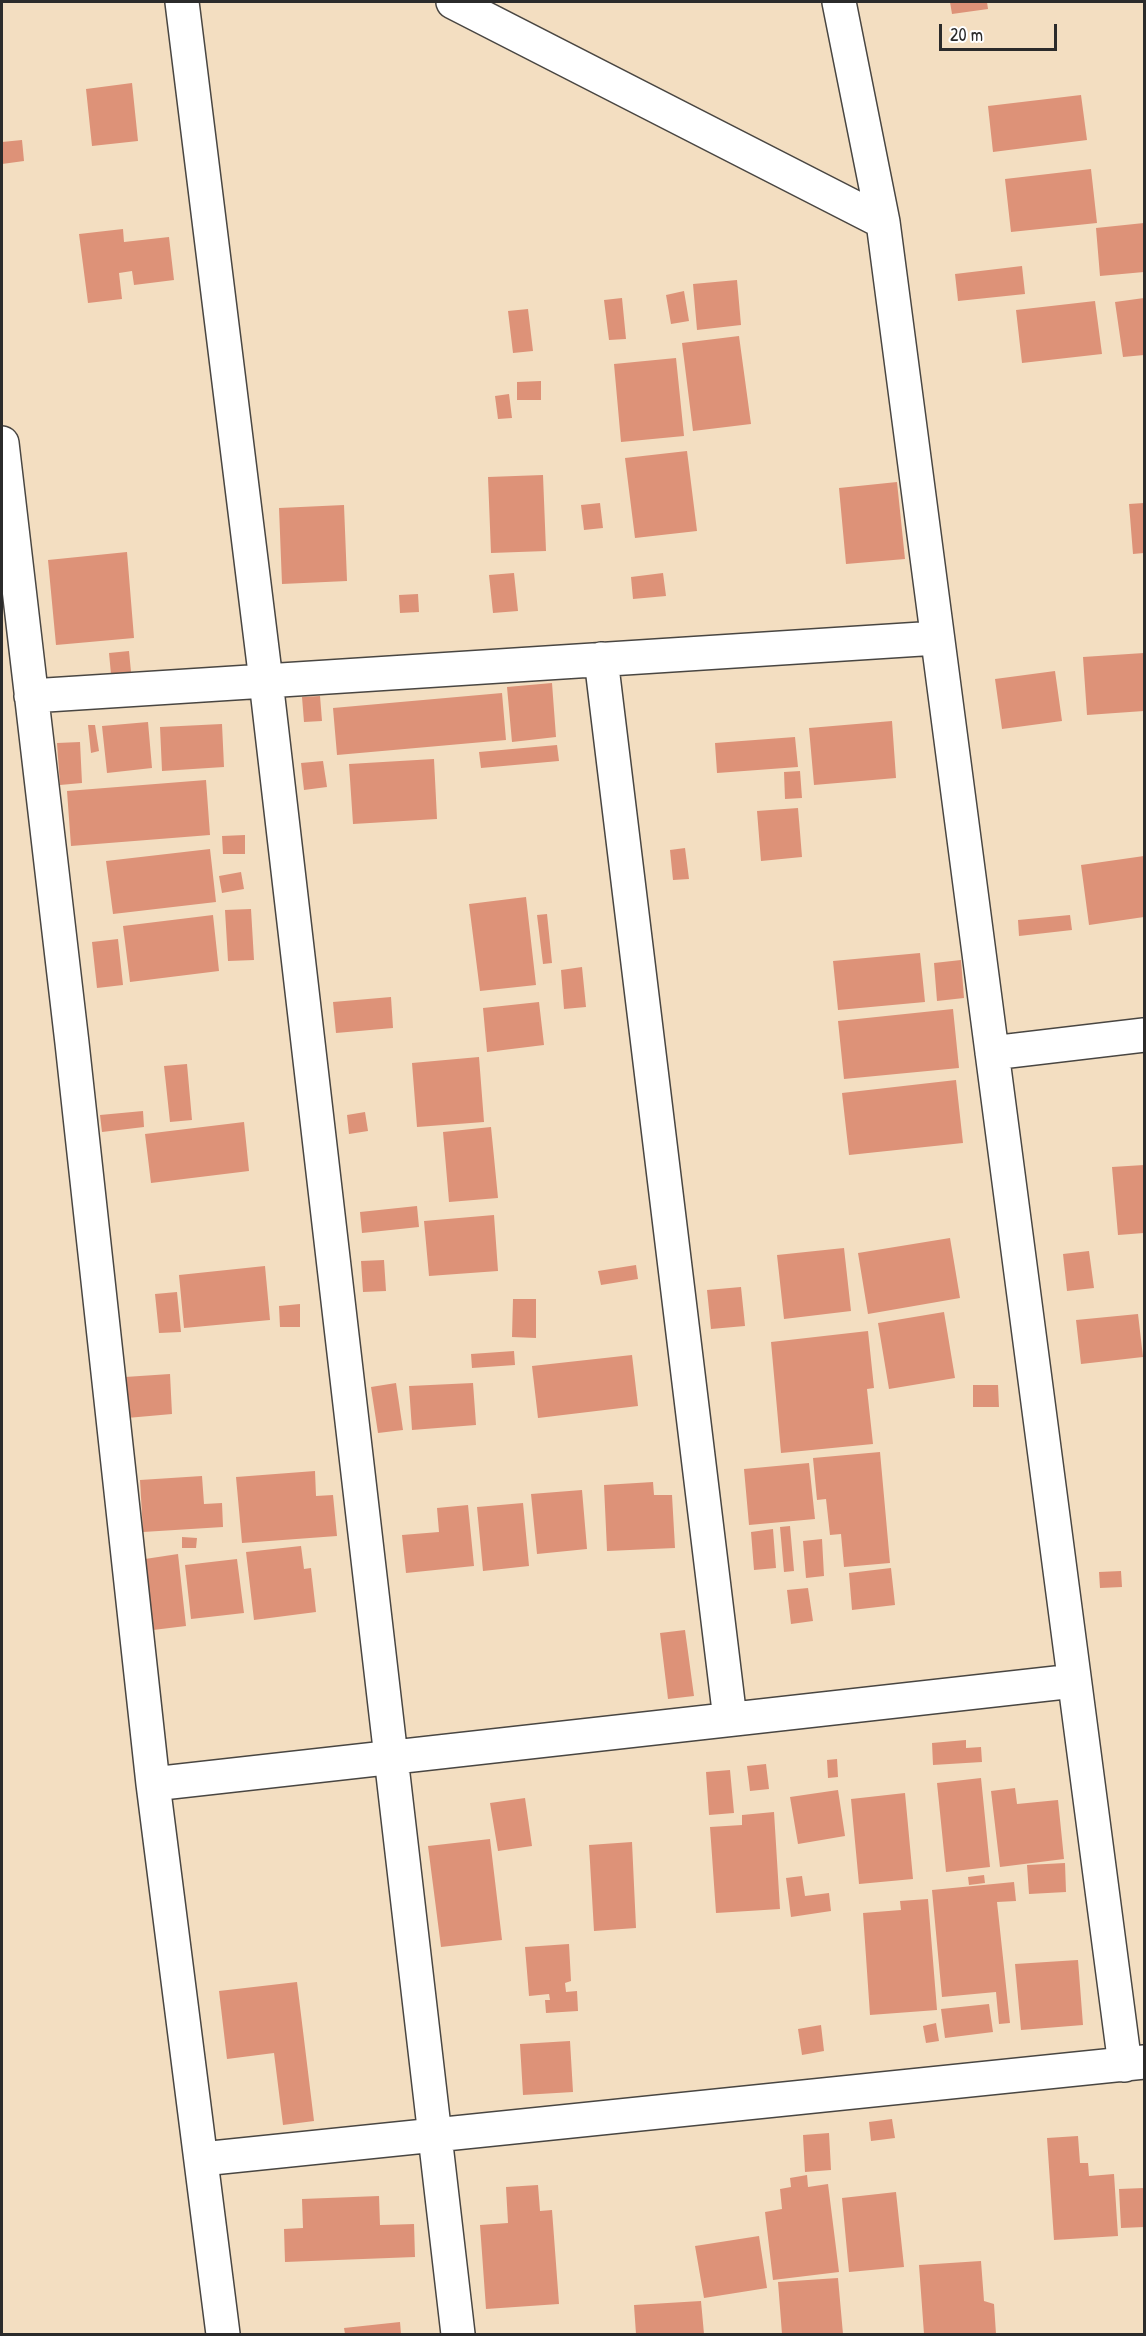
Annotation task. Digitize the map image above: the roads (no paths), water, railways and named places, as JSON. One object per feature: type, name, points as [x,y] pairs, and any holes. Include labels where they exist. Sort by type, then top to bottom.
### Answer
[{"type":"street","points":[[182,2],[266,681],[458,2334]]},
{"type":"street","points":[[453,2],[883,222]]},
{"type":"street","points":[[202,2159],[1135,2064],[1074,1681],[883,222],[838,2]]},
{"type":"street","points":[[2,443],[73,1055],[153,1784],[223,2334]]},
{"type":"street","points":[[31,696],[937,638]]},
{"type":"street","points":[[601,659],[730,1719]]},
{"type":"street","points":[[992,1053],[1144,1035]]},
{"type":"street","points":[[153,1784],[1074,1681]]}]
